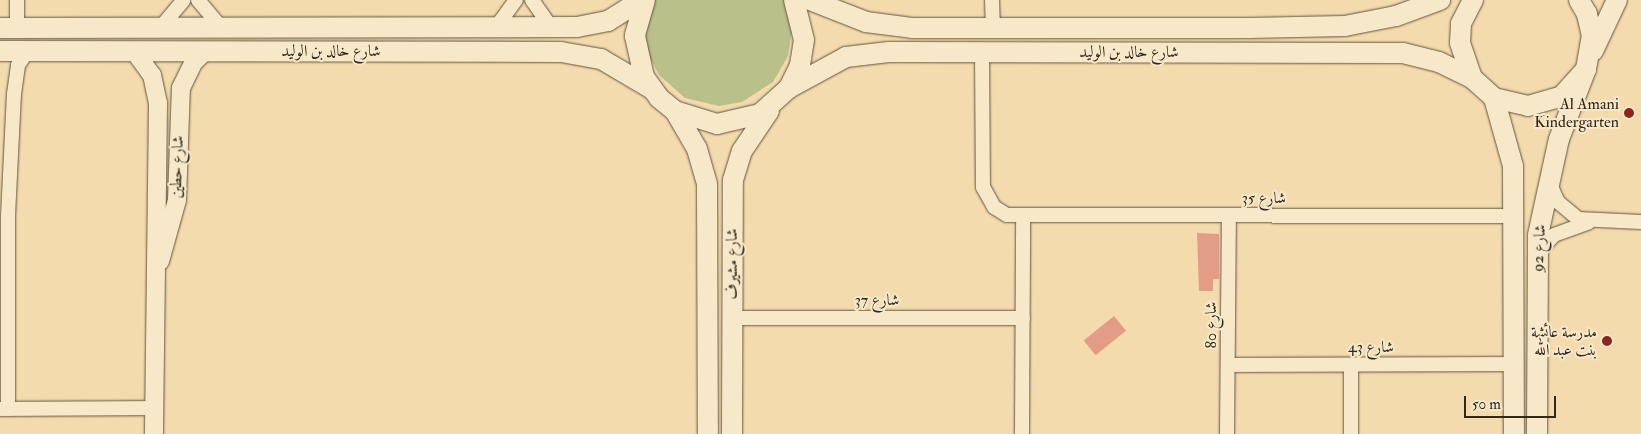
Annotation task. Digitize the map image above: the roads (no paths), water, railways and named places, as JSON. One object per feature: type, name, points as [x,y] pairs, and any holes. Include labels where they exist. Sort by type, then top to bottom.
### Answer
[{"type":"main road","name":"شارع خالد بن الوليد","points":[[9,28],[593,25],[622,15],[643,0]]},
{"type":"main road","points":[[643,0],[636,22],[636,50],[652,89]]},
{"type":"main road","points":[[675,111],[702,122],[725,123],[747,120],[773,105],[789,88],[800,65],[804,40],[794,0]]},
{"type":"main road","name":"شارع خالد بن الوليد","points":[[810,0],[844,15],[889,26],[993,28],[1324,28],[1396,16],[1440,0]]},
{"type":"main road","points":[[1473,0],[1461,24],[1460,43],[1472,78],[1494,98],[1528,106],[1546,103],[1569,90],[1588,63],[1617,0]]},
{"type":"main road","points":[[1579,0],[1588,14],[1592,36],[1588,63]]},
{"type":"main road","points":[[279,51],[280,27]]},
{"type":"main road","name":"شارع خالد بن الوليد","points":[[1,51],[581,54],[619,66],[652,89],[675,111]]},
{"type":"main road","name":"شارع خالد بن الوليد","points":[[789,88],[826,65],[867,53],[1403,53],[1439,62],[1472,78]]},
{"type":"main road","name":"شارع 92","points":[[1537,434],[1537,254],[1548,178],[1588,63]]},
{"type":"main road","name":"شارع 92","points":[[1494,98],[1511,150],[1514,216],[1514,434]]},
{"type":"main road","name":"شارع مشيرف","points":[[732,434],[733,180],[742,150],[773,105]]},
{"type":"main road","name":"شارع مشيرف","points":[[675,111],[697,149],[707,184],[708,434]]},
{"type":"street","points":[[9,28],[17,0]]},
{"type":"street","points":[[162,27],[184,0]]},
{"type":"street","points":[[198,0],[220,26]]},
{"type":"street","points":[[497,26],[516,0]]},
{"type":"street","points":[[532,0],[549,24]]},
{"type":"street","points":[[992,0],[993,28]]},
{"type":"street","points":[[1,51],[14,94]]},
{"type":"street","points":[[27,52],[18,65],[4,216],[4,409],[154,408]]},
{"type":"street","name":"شارع حطين","points":[[134,52],[152,75],[157,88],[154,434]]},
{"type":"street","name":"شارع 35","points":[[982,52],[982,179],[979,199],[987,213],[1002,218],[1018,216],[1514,216]]},
{"type":"street","name":"شارع حطين","points":[[154,286],[177,200],[181,88],[189,69],[203,53]]},
{"type":"street","points":[[1548,178],[1567,212],[1589,222]]},
{"type":"street","points":[[1018,216],[1022,318],[1022,434]]},
{"type":"street","name":"شارع 80","points":[[1227,434],[1229,216]]},
{"type":"street","points":[[1537,254],[1554,235],[1589,222],[1641,222]]},
{"type":"street","name":"شارع 37","points":[[732,318],[1022,318]]},
{"type":"street","points":[[1351,434],[1352,364]]},
{"type":"street","name":"شارع 43","points":[[1228,365],[1514,364]]},
{"type":"place","name":"Al Amani Kindergarten","points":[[1629,113]]},
{"type":"place","name":"مدرسة عائشة بنت عبد الله","points":[[1607,341]]}]
